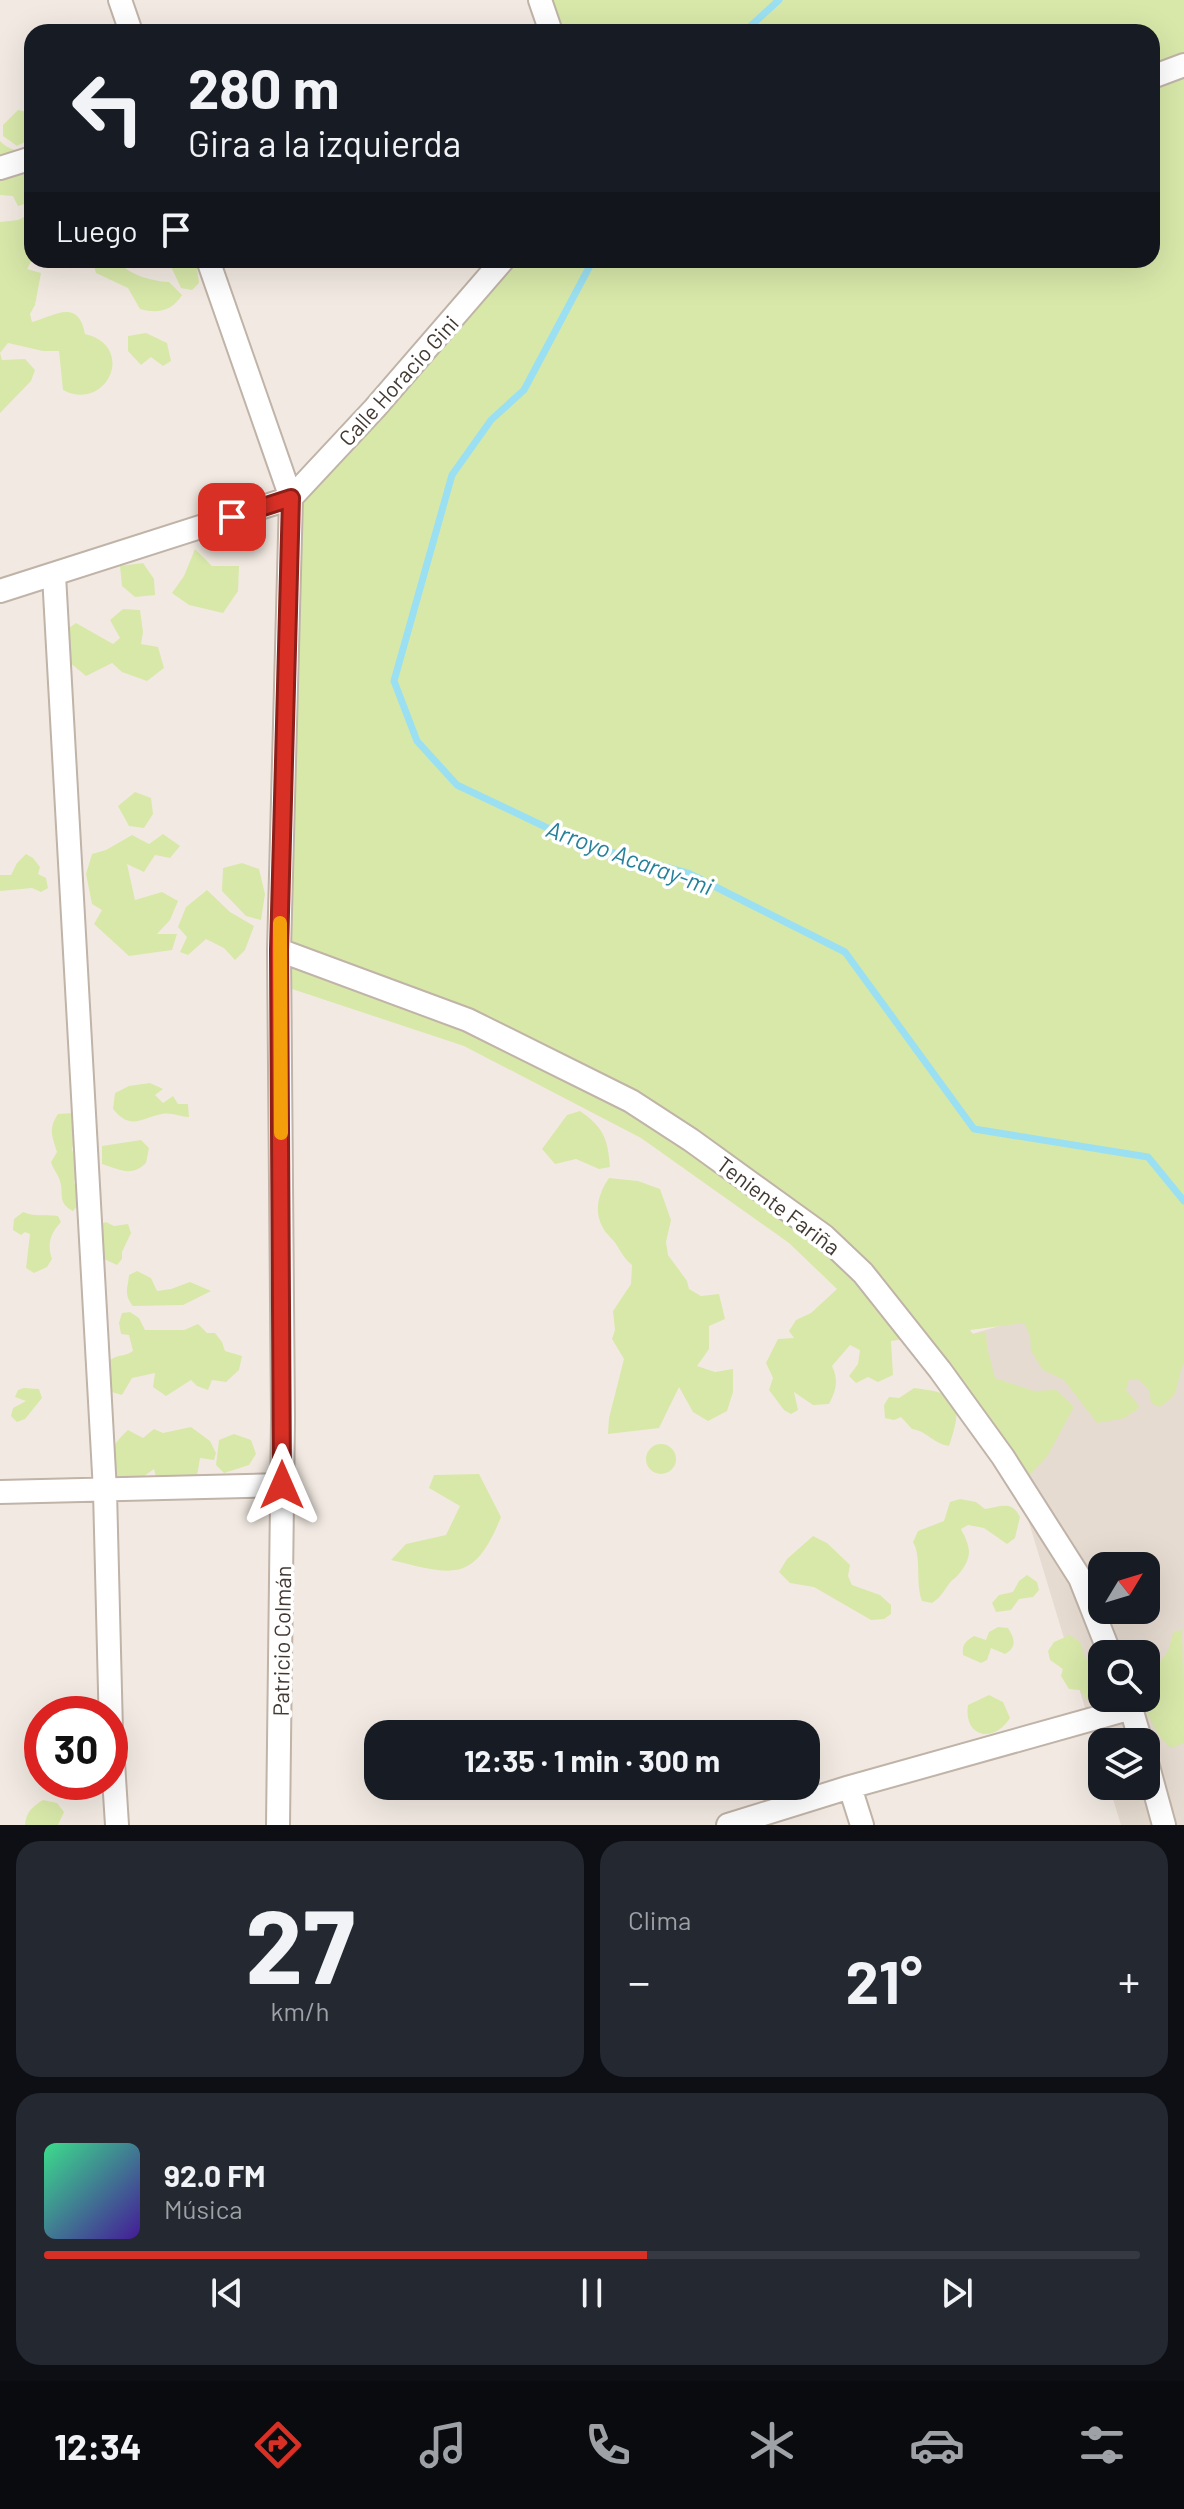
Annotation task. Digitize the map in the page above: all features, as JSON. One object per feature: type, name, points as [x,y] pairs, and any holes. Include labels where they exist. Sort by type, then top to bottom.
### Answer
[{"type":"street","points":[[120,0],[128,24]]},
{"type":"street","points":[[540,0],[548,24]]},
{"type":"street","points":[[1160,74],[1184,65]]},
{"type":"street","points":[[0,168],[24,160]]},
{"type":"street","points":[[0,591],[291,498],[211,268]]},
{"type":"street","name":"Calle Horacio Gini","points":[[291,498],[375,408],[496,268]]},
{"type":"street","name":"Patricio Colmán","points":[[278,1825],[282,1485],[279,950],[291,498]]},
{"type":"street","points":[[54,575],[105,1491],[111,1731],[117,1825]]},
{"type":"street","name":"Teniente Fariña","points":[[279,950],[468,1020],[631,1101],[726,1164],[824,1236],[863,1273],[940,1370],[1003,1457],[1080,1578],[1104,1640]]},
{"type":"street","points":[[0,1492],[282,1485]]},
{"type":"street","points":[[728,1825],[1100,1712]]},
{"type":"street","points":[[850,1787],[862,1825]]},
{"type":"street","points":[[1157,1800],[1164,1825]]},
{"type":"shaded area","points":[[1184,1272],[1184,1825],[1121,1825],[1113,1800],[1160,1800],[1160,1728],[1091,1728],[972,1334]]},
{"type":"green space","points":[[540,0],[1184,0],[1184,1362],[1175,1392],[1167,1402],[1159,1407],[1151,1403],[1149,1390],[1139,1380],[1129,1380],[1126,1390],[1140,1407],[1125,1418],[1097,1423],[1064,1380],[1043,1370],[1031,1351],[1030,1335],[1024,1323],[970,1330],[973,1334],[986,1332],[995,1378],[1034,1391],[1056,1390],[1074,1407],[1048,1455],[1031,1474],[1013,1474],[962,1381],[918,1337],[891,1341],[893,1375],[878,1382],[868,1377],[856,1383],[849,1376],[858,1364],[860,1350],[850,1345],[832,1366],[836,1385],[829,1404],[813,1405],[794,1392],[798,1410],[791,1414],[784,1410],[769,1390],[773,1378],[766,1363],[778,1339],[794,1338],[789,1331],[796,1320],[811,1313],[837,1289],[789,1243],[641,1138],[464,1046],[283,986],[286,499],[494,268],[1160,268],[1160,24],[548,24]]},
{"type":"green space","points":[[18,110],[24,111],[24,142],[17,146],[3,136],[3,125]]},
{"type":"green space","points":[[0,141],[15,150],[24,150],[24,204],[18,206],[13,196],[0,195]]},
{"type":"green space","points":[[24,217],[24,268],[41,273],[35,305],[30,314],[32,322],[64,312],[77,316],[85,334],[101,341],[110,351],[110,375],[103,386],[92,393],[79,395],[63,390],[59,351],[43,351],[8,343],[0,353],[0,222]]},
{"type":"green space","points":[[94,268],[126,268],[148,279],[169,282],[182,295],[174,305],[164,310],[140,309],[128,288],[96,273]]},
{"type":"green space","points":[[172,268],[197,268],[199,283],[192,290],[181,288]]},
{"type":"green space","points":[[146,333],[167,343],[171,361],[163,366],[151,357],[141,365],[128,351],[128,336]]},
{"type":"green space","points":[[0,353],[2,360],[25,359],[35,370],[31,381],[0,413]]},
{"type":"green space","points":[[195,549],[212,566],[239,566],[238,591],[223,613],[189,605],[172,593],[184,576]]},
{"type":"green space","points":[[143,563],[154,579],[155,595],[135,597],[122,586],[120,566]]},
{"type":"green space","points":[[123,609],[140,610],[141,644],[158,647],[164,668],[147,681],[122,672],[112,663],[86,676],[68,661],[66,630],[76,623],[113,644],[120,638],[110,620]]},
{"type":"green space","points":[[135,792],[151,798],[153,814],[144,828],[129,826],[118,806]]},
{"type":"green space","points":[[163,834],[180,846],[170,858],[155,855],[144,872],[127,864],[135,900],[162,892],[178,901],[170,920],[157,934],[177,934],[172,950],[129,956],[94,924],[102,910],[92,904],[86,874],[92,854],[132,835],[149,844]]},
{"type":"green space","points":[[26,854],[40,867],[38,874],[46,878],[48,888],[41,892],[32,888],[0,891],[0,875],[11,875]]},
{"type":"green space","points":[[242,863],[259,869],[265,894],[261,920],[246,916],[222,891],[223,868]]},
{"type":"green space","points":[[207,890],[230,912],[254,926],[245,950],[235,960],[224,948],[206,939],[188,955],[180,952],[187,937],[178,927],[186,907]]},
{"type":"green space","points":[[150,1083],[163,1089],[155,1095],[163,1103],[173,1096],[178,1104],[188,1104],[189,1117],[165,1114],[131,1121],[119,1116],[113,1109],[115,1093],[129,1086]]},
{"type":"green space","points":[[580,1111],[603,1134],[610,1167],[599,1169],[576,1159],[555,1164],[542,1149],[567,1115]]},
{"type":"green space","points":[[73,1113],[78,1136],[72,1148],[77,1174],[74,1182],[81,1202],[73,1211],[63,1201],[60,1181],[51,1162],[57,1152],[52,1133],[55,1119],[58,1114]]},
{"type":"green space","points":[[141,1140],[149,1148],[146,1163],[141,1167],[126,1171],[102,1164],[102,1146]]},
{"type":"green space","points":[[609,1178],[638,1181],[660,1189],[671,1220],[666,1242],[668,1255],[687,1281],[689,1289],[701,1296],[719,1294],[725,1319],[709,1326],[709,1349],[697,1366],[715,1372],[733,1369],[733,1392],[727,1411],[708,1421],[693,1412],[679,1387],[659,1428],[608,1434],[624,1359],[612,1339],[615,1330],[613,1311],[631,1284],[632,1265],[606,1232],[598,1215],[598,1202]]},
{"type":"green space","points":[[23,1212],[58,1216],[61,1222],[50,1239],[52,1259],[47,1267],[34,1273],[26,1268],[30,1234],[25,1232],[21,1235],[13,1230],[14,1219]]},
{"type":"green space","points":[[106,1222],[114,1226],[128,1224],[131,1233],[117,1265],[104,1259],[104,1246],[97,1240],[97,1225]]},
{"type":"green space","points":[[137,1271],[151,1278],[157,1291],[190,1282],[211,1291],[183,1305],[133,1306],[127,1287],[129,1275]]},
{"type":"green space","points":[[130,1312],[139,1318],[145,1330],[184,1330],[198,1324],[207,1333],[215,1333],[225,1351],[242,1356],[239,1370],[226,1382],[212,1380],[208,1390],[191,1380],[166,1396],[153,1387],[155,1373],[132,1378],[122,1395],[108,1391],[110,1360],[133,1351],[129,1335],[121,1334],[119,1323],[122,1313]]},
{"type":"green space","points":[[914,1388],[941,1393],[954,1403],[956,1420],[949,1446],[912,1429],[901,1417],[894,1420],[885,1418],[884,1405],[889,1397],[899,1398]]},
{"type":"green space","points":[[39,1389],[42,1398],[25,1419],[17,1422],[11,1416],[13,1408],[26,1401],[15,1397],[18,1390]]},
{"type":"green space","points":[[191,1427],[210,1441],[216,1453],[214,1460],[200,1458],[197,1476],[188,1481],[172,1476],[156,1477],[154,1469],[140,1479],[108,1476],[112,1450],[128,1430],[143,1438],[154,1429],[163,1433]]},
{"type":"green space","points":[[234,1434],[251,1440],[256,1454],[249,1465],[224,1473],[216,1465],[219,1440]]},
{"type":"green space","points":[[661,1444],[672,1448],[676,1459],[672,1470],[661,1474],[650,1470],[646,1459],[650,1448]]},
{"type":"green space","points":[[479,1474],[501,1517],[491,1539],[471,1564],[446,1571],[391,1560],[406,1544],[446,1535],[460,1506],[429,1488],[434,1475]]},
{"type":"green space","points":[[960,1499],[976,1502],[985,1509],[1013,1508],[1020,1517],[1015,1538],[1007,1544],[984,1528],[968,1525],[961,1529],[968,1547],[966,1563],[938,1599],[932,1603],[922,1601],[913,1542],[918,1531],[944,1521],[950,1502]]},
{"type":"green space","points":[[813,1536],[827,1543],[850,1565],[848,1576],[852,1585],[880,1595],[891,1605],[891,1614],[884,1619],[871,1620],[814,1587],[790,1583],[779,1572],[787,1559]]},
{"type":"green space","points":[[1027,1575],[1037,1582],[1039,1590],[1033,1597],[1019,1599],[1011,1610],[996,1612],[992,1603],[999,1595],[1013,1592]]},
{"type":"green space","points":[[998,1627],[1008,1628],[1012,1636],[1014,1642],[1009,1651],[1005,1654],[991,1648],[987,1660],[981,1663],[963,1655],[968,1640],[974,1636],[986,1640],[989,1632]]},
{"type":"green space","points":[[1182,1629],[1184,1743],[1171,1748],[1146,1712],[1160,1712],[1160,1662],[1168,1651],[1173,1633]]},
{"type":"green space","points":[[1070,1635],[1081,1643],[1088,1660],[1088,1700],[1080,1690],[1069,1689],[1061,1676],[1063,1669],[1050,1660],[1048,1651],[1054,1642]]},
{"type":"green space","points":[[989,1695],[1003,1702],[1010,1718],[988,1734],[975,1730],[970,1724],[968,1705]]},
{"type":"green space","points":[[43,1800],[57,1803],[64,1812],[58,1825],[25,1825],[30,1810]]},
{"type":"waterway","name":"Arroyo Acaray-mi","points":[[753,24],[779,0]]},
{"type":"waterway","name":"Arroyo Acaray-mi","points":[[589,268],[524,390],[491,420],[452,475],[394,681],[417,741],[457,785],[579,843],[688,873],[845,952],[974,1129],[1148,1157],[1184,1201]]},
{"type":"slow traffic","points":[[280,923],[281,1133]]},
{"type":"route","points":[[232,517],[291,498],[279,950],[283,1234],[282,1485]]}]
